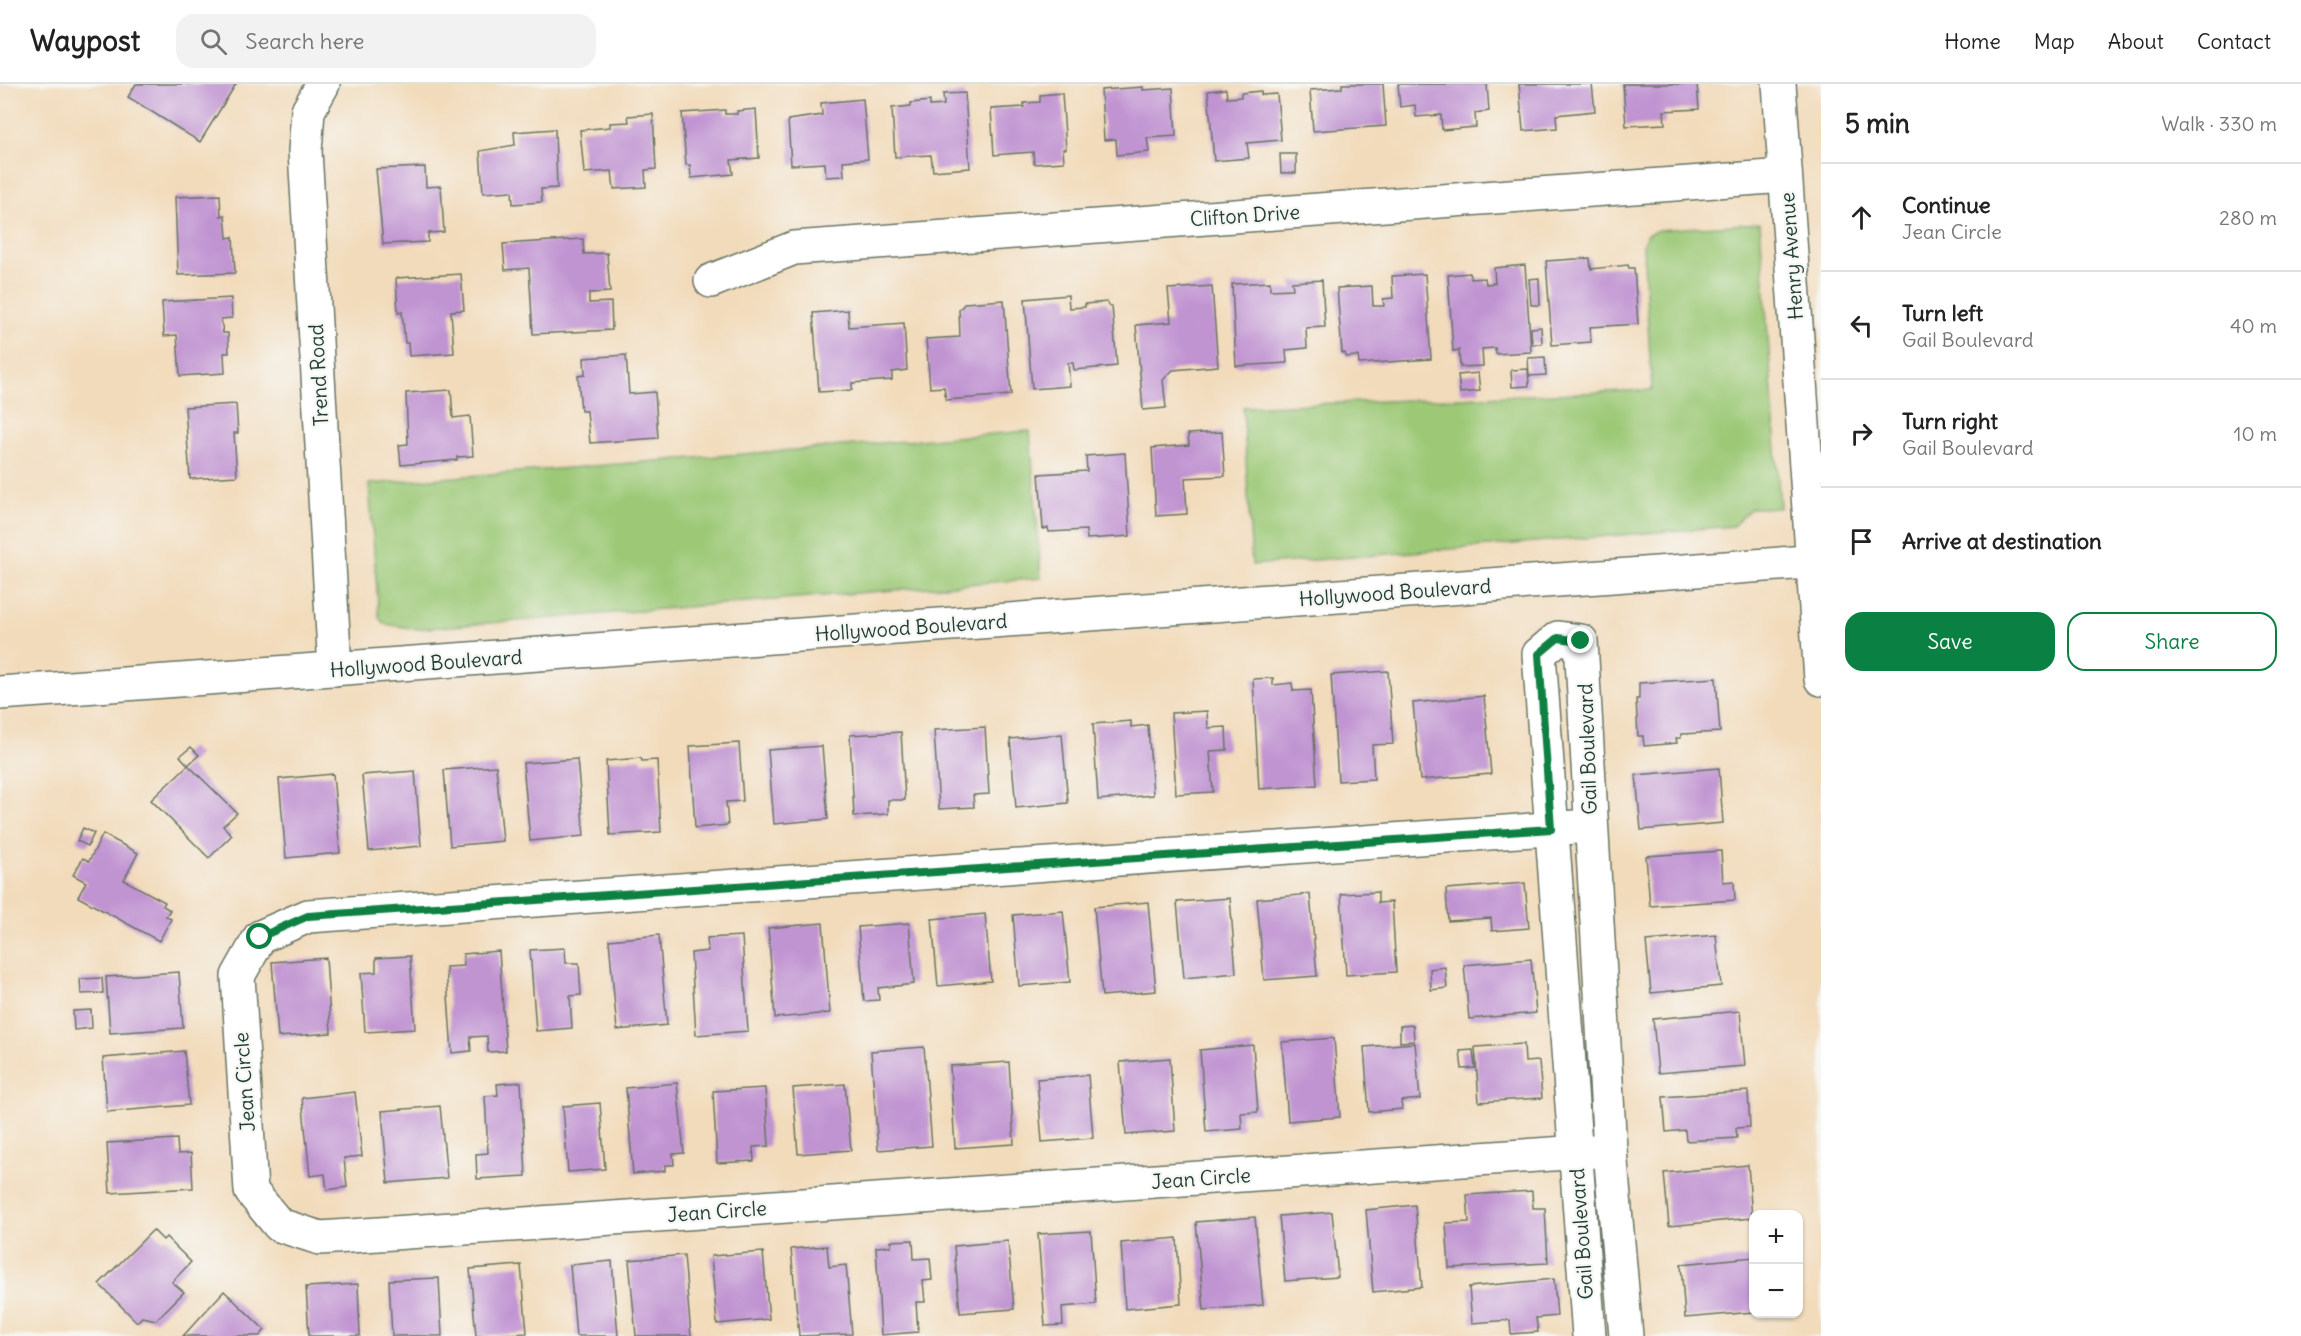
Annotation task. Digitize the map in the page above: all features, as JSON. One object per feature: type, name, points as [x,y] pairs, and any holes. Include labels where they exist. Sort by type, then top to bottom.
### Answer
[{"type":"street","name":"Trend Road","points":[[323,84],[308,111],[305,151],[335,669]]},
{"type":"street","name":"Henry Avenue","points":[[1779,84],[1817,561],[1821,679]]},
{"type":"street","name":"Clifton Drive","points":[[711,281],[794,248],[1785,176]]},
{"type":"street","name":"Hollywood Boulevard","points":[[0,693],[1817,561]]},
{"type":"street","name":"Gail Boulevard","points":[[1589,1336],[1539,654],[1558,638],[1581,641],[1610,1150],[1626,1336]]},
{"type":"street","name":"Jean Circle","points":[[1590,826],[308,916],[260,937],[238,976],[251,1191],[279,1225],[320,1238],[1610,1150]]},
{"type":"green space","points":[[1760,223],[1780,508],[1751,508],[1733,526],[1252,565],[1243,407],[1652,390],[1643,245],[1647,235],[1658,230]]},
{"type":"green space","points":[[1030,431],[1041,578],[417,629],[385,624],[379,618],[369,484]]},
{"type":"building","points":[[136,84],[236,84],[200,142],[128,97]]},
{"type":"building","points":[[1342,84],[1383,84],[1386,126],[1313,131],[1310,90],[1342,88]]},
{"type":"building","points":[[1398,84],[1487,84],[1489,111],[1475,113],[1476,127],[1442,130],[1441,115],[1416,117],[1415,105],[1400,107]]},
{"type":"building","points":[[1519,84],[1592,84],[1595,111],[1556,115],[1557,128],[1523,131]]},
{"type":"building","points":[[1623,84],[1697,84],[1699,109],[1664,111],[1665,124],[1626,126]]},
{"type":"building","points":[[1143,87],[1143,90],[1173,88],[1176,136],[1147,138],[1149,152],[1117,155],[1116,139],[1104,140],[1101,90]]},
{"type":"building","points":[[1226,89],[1227,98],[1241,97],[1241,93],[1261,91],[1261,95],[1277,94],[1281,140],[1247,143],[1249,158],[1214,161],[1208,91]]},
{"type":"building","points":[[965,93],[970,168],[933,171],[931,155],[895,157],[892,108],[930,101],[930,106],[944,105],[943,94]]},
{"type":"building","points":[[1062,93],[1066,149],[1063,149],[1064,162],[1034,164],[1033,152],[994,155],[991,109],[1024,107],[1024,103],[1040,102],[1040,95]]},
{"type":"building","points":[[863,99],[868,159],[843,161],[844,176],[826,177],[825,163],[791,165],[788,120],[822,115],[821,103]]},
{"type":"building","points":[[756,109],[759,158],[731,160],[733,174],[691,178],[690,165],[686,165],[682,113],[725,110],[725,114],[737,114],[737,111]]},
{"type":"building","points":[[653,114],[656,169],[645,170],[646,187],[614,189],[612,171],[584,173],[580,130],[610,127],[610,123],[629,122],[628,116]]},
{"type":"building","points":[[555,129],[557,188],[541,189],[542,202],[513,204],[512,191],[483,193],[480,151],[515,145],[514,132]]},
{"type":"building","points":[[1280,154],[1296,154],[1296,173],[1281,173]]},
{"type":"building","points":[[425,167],[426,187],[441,186],[444,232],[428,233],[428,242],[383,244],[376,169]]},
{"type":"building","points":[[220,195],[221,216],[225,215],[227,238],[233,237],[235,273],[178,275],[175,197]]},
{"type":"building","points":[[583,239],[584,254],[607,253],[610,292],[589,293],[589,303],[611,302],[612,330],[533,334],[529,268],[505,270],[503,244]]},
{"type":"building","points":[[1590,258],[1591,269],[1628,265],[1629,268],[1634,268],[1638,324],[1590,327],[1591,342],[1552,345],[1546,261]]},
{"type":"building","points":[[1525,265],[1531,352],[1496,354],[1495,348],[1482,349],[1483,366],[1460,367],[1459,350],[1453,351],[1448,275],[1470,273],[1471,279],[1485,278],[1486,284],[1495,283],[1494,268]]},
{"type":"building","points":[[461,274],[464,310],[451,311],[454,353],[409,356],[408,343],[405,343],[402,312],[398,313],[396,278]]},
{"type":"building","points":[[1425,274],[1431,359],[1359,364],[1358,356],[1346,357],[1345,353],[1342,353],[1337,288],[1372,286],[1373,306],[1384,306],[1383,299],[1393,298],[1392,276]]},
{"type":"building","points":[[1539,278],[1540,305],[1531,305],[1529,279]]},
{"type":"building","points":[[1322,280],[1325,327],[1306,328],[1307,348],[1286,350],[1287,363],[1236,366],[1232,284],[1270,282],[1270,290],[1293,289],[1292,282]]},
{"type":"building","points":[[1212,286],[1218,366],[1173,370],[1163,380],[1166,408],[1143,410],[1136,325],[1171,322],[1168,289]]},
{"type":"building","points":[[1068,295],[1069,308],[1107,302],[1108,306],[1112,306],[1117,366],[1074,370],[1073,363],[1068,363],[1070,386],[1032,389],[1025,299]]},
{"type":"building","points":[[231,298],[232,318],[221,319],[223,333],[228,333],[229,353],[224,353],[225,373],[180,376],[177,335],[164,336],[162,302]]},
{"type":"building","points":[[1004,300],[1011,395],[946,400],[944,387],[930,388],[926,339],[960,337],[959,310],[965,303]]},
{"type":"building","points":[[848,310],[849,327],[904,323],[907,370],[892,372],[892,380],[852,383],[852,390],[819,392],[813,313]]},
{"type":"building","points":[[1541,327],[1542,344],[1532,344],[1531,328]]},
{"type":"building","points":[[626,355],[629,394],[655,392],[658,438],[590,443],[587,411],[581,411],[578,376],[585,375],[584,358]]},
{"type":"building","points":[[1545,357],[1546,375],[1529,376],[1528,358]]},
{"type":"building","points":[[1528,369],[1529,386],[1512,387],[1511,370]]},
{"type":"building","points":[[1478,373],[1480,391],[1460,393],[1458,375]]},
{"type":"building","points":[[451,390],[453,418],[470,416],[473,456],[457,457],[457,460],[401,465],[399,445],[408,444],[406,393]]},
{"type":"building","points":[[236,404],[238,433],[234,433],[237,476],[190,479],[185,407]]},
{"type":"building","points":[[1222,432],[1225,476],[1185,478],[1187,514],[1156,516],[1152,448],[1189,445],[1188,434]]},
{"type":"building","points":[[1125,453],[1130,536],[1087,539],[1086,530],[1049,532],[1048,528],[1043,529],[1039,474],[1087,471],[1086,456]]},
{"type":"building","points":[[1388,671],[1393,744],[1372,745],[1374,779],[1338,781],[1331,675]]},
{"type":"building","points":[[1273,678],[1273,685],[1292,683],[1293,691],[1311,690],[1317,785],[1259,789],[1253,679]]},
{"type":"building","points":[[1716,678],[1720,732],[1682,734],[1681,738],[1676,738],[1677,743],[1644,746],[1643,736],[1638,736],[1636,699],[1639,699],[1639,683]]},
{"type":"building","points":[[1484,696],[1491,774],[1420,780],[1413,703]]},
{"type":"building","points":[[1207,711],[1208,728],[1226,727],[1227,750],[1210,751],[1213,792],[1176,794],[1171,713]]},
{"type":"building","points":[[1131,721],[1131,727],[1148,725],[1153,795],[1098,800],[1093,724]]},
{"type":"building","points":[[985,727],[989,794],[973,795],[974,807],[939,809],[934,730]]},
{"type":"building","points":[[901,732],[905,800],[888,800],[888,814],[854,816],[850,735]]},
{"type":"building","points":[[1062,734],[1068,803],[1016,808],[1010,739]]},
{"type":"building","points":[[739,743],[743,801],[726,802],[728,825],[695,828],[690,746]]},
{"type":"building","points":[[822,746],[828,819],[774,824],[768,750]]},
{"type":"building","points":[[191,747],[199,755],[188,765],[180,756]]},
{"type":"building","points":[[641,758],[642,761],[657,760],[661,832],[610,835],[606,761]]},
{"type":"building","points":[[577,759],[584,836],[530,841],[523,763]]},
{"type":"building","points":[[188,765],[237,813],[223,826],[232,835],[209,858],[151,800]]},
{"type":"building","points":[[496,766],[503,841],[450,846],[444,770]]},
{"type":"building","points":[[1719,768],[1723,823],[1641,830],[1636,775]]},
{"type":"building","points":[[415,771],[421,846],[369,851],[362,775]]},
{"type":"building","points":[[333,774],[340,853],[286,858],[279,779]]},
{"type":"building","points":[[83,828],[94,833],[88,846],[77,841]]},
{"type":"building","points":[[103,834],[138,853],[124,880],[165,902],[163,906],[170,910],[166,916],[171,919],[159,941],[78,897],[86,882],[73,875],[83,858],[89,861]]},
{"type":"building","points":[[1721,851],[1723,882],[1734,881],[1735,900],[1650,906],[1646,856]]},
{"type":"building","points":[[1525,883],[1529,928],[1492,931],[1491,918],[1448,921],[1446,889]]},
{"type":"building","points":[[1378,892],[1378,903],[1392,902],[1396,972],[1346,975],[1341,894]]},
{"type":"building","points":[[1310,894],[1317,976],[1264,980],[1257,899]]},
{"type":"building","points":[[1230,898],[1236,973],[1184,978],[1177,902]]},
{"type":"building","points":[[1148,902],[1156,991],[1102,996],[1094,907]]},
{"type":"building","points":[[1063,911],[1070,982],[1019,986],[1013,915]]},
{"type":"building","points":[[985,914],[991,981],[938,986],[932,919]]},
{"type":"building","points":[[823,923],[830,1013],[775,1018],[768,928]]},
{"type":"building","points":[[909,923],[914,984],[878,988],[879,1000],[864,1001],[858,927]]},
{"type":"building","points":[[659,935],[667,1025],[617,1030],[609,940]]},
{"type":"building","points":[[1716,935],[1721,986],[1651,993],[1646,941]]},
{"type":"building","points":[[742,936],[748,1031],[696,1035],[691,953],[708,951],[707,938]]},
{"type":"building","points":[[565,948],[566,963],[579,963],[581,995],[570,996],[572,1028],[536,1031],[530,950]]},
{"type":"building","points":[[499,951],[506,1051],[488,1052],[487,1036],[470,1037],[471,1051],[452,1053],[446,967],[464,966],[463,954]]},
{"type":"building","points":[[410,956],[415,1029],[365,1032],[361,973],[376,972],[376,958]]},
{"type":"building","points":[[326,958],[331,1033],[278,1037],[272,962]]},
{"type":"building","points":[[1531,959],[1536,1013],[1469,1019],[1464,965]]},
{"type":"building","points":[[1445,967],[1447,988],[1431,990],[1430,969]]},
{"type":"building","points":[[179,972],[183,1028],[110,1033],[106,977]]},
{"type":"building","points":[[102,978],[103,993],[81,994],[80,979]]},
{"type":"building","points":[[91,1010],[92,1028],[74,1030],[73,1011]]},
{"type":"building","points":[[1740,1011],[1745,1066],[1658,1073],[1653,1019]]},
{"type":"building","points":[[1413,1025],[1414,1041],[1400,1042],[1400,1026]]},
{"type":"building","points":[[1334,1038],[1340,1117],[1288,1121],[1282,1042]]},
{"type":"building","points":[[1415,1043],[1420,1099],[1401,1101],[1402,1109],[1369,1112],[1364,1047]]},
{"type":"building","points":[[1524,1044],[1525,1062],[1539,1061],[1542,1098],[1479,1102],[1475,1047]]},
{"type":"building","points":[[1253,1045],[1258,1112],[1241,1113],[1242,1129],[1206,1132],[1200,1050]]},
{"type":"building","points":[[924,1047],[932,1146],[878,1150],[871,1051]]},
{"type":"building","points":[[1473,1050],[1475,1068],[1462,1069],[1460,1051]]},
{"type":"building","points":[[184,1051],[189,1105],[107,1112],[103,1058]]},
{"type":"building","points":[[1170,1058],[1175,1131],[1126,1135],[1120,1062]]},
{"type":"building","points":[[1009,1062],[1014,1144],[955,1148],[950,1066]]},
{"type":"building","points":[[1088,1075],[1093,1138],[1042,1142],[1037,1079]]},
{"type":"building","points":[[521,1082],[526,1176],[477,1179],[476,1154],[488,1153],[485,1096],[498,1095],[497,1084]]},
{"type":"building","points":[[677,1083],[684,1153],[673,1154],[674,1165],[665,1165],[665,1171],[633,1174],[626,1088]]},
{"type":"building","points":[[845,1084],[851,1150],[798,1154],[793,1088]]},
{"type":"building","points":[[765,1088],[769,1146],[753,1147],[754,1161],[717,1163],[713,1091]]},
{"type":"building","points":[[1748,1091],[1750,1127],[1736,1128],[1737,1138],[1686,1141],[1685,1130],[1666,1132],[1663,1097]]},
{"type":"building","points":[[355,1092],[362,1156],[344,1158],[347,1187],[327,1190],[325,1174],[310,1176],[302,1098]]},
{"type":"building","points":[[600,1103],[605,1169],[568,1172],[563,1106]]},
{"type":"building","points":[[440,1106],[447,1178],[388,1183],[382,1111]]},
{"type":"building","points":[[177,1139],[178,1154],[191,1153],[193,1188],[110,1193],[107,1143]]},
{"type":"building","points":[[1748,1165],[1751,1210],[1749,1210],[1749,1218],[1669,1226],[1664,1173]]},
{"type":"building","points":[[1532,1191],[1533,1208],[1545,1208],[1548,1263],[1449,1268],[1446,1223],[1469,1222],[1467,1195]]},
{"type":"building","points":[[1415,1205],[1422,1287],[1373,1292],[1366,1210]]},
{"type":"building","points":[[1332,1212],[1338,1277],[1285,1281],[1279,1216]]},
{"type":"building","points":[[1255,1217],[1263,1305],[1204,1310],[1196,1222]]},
{"type":"building","points":[[153,1230],[163,1240],[166,1237],[191,1262],[172,1282],[184,1292],[156,1320],[142,1317],[137,1322],[99,1284]]},
{"type":"building","points":[[1091,1231],[1096,1304],[1062,1307],[1063,1325],[1045,1326],[1038,1234]]},
{"type":"building","points":[[1177,1238],[1181,1304],[1125,1309],[1121,1243]]},
{"type":"building","points":[[913,1240],[914,1259],[930,1258],[932,1280],[923,1281],[925,1302],[916,1302],[918,1332],[881,1335],[876,1247],[891,1246],[891,1241]]},
{"type":"building","points":[[1008,1241],[1014,1309],[960,1313],[954,1246]]},
{"type":"building","points":[[827,1246],[829,1267],[846,1265],[852,1334],[799,1336],[791,1249]]},
{"type":"building","points":[[763,1252],[769,1319],[717,1324],[711,1256]]},
{"type":"building","points":[[684,1255],[691,1336],[636,1336],[629,1260]]},
{"type":"building","points":[[1749,1257],[1749,1312],[1685,1318],[1681,1264]]},
{"type":"building","points":[[612,1261],[618,1336],[576,1336],[570,1265]]},
{"type":"building","points":[[521,1265],[527,1333],[476,1336],[470,1269]]},
{"type":"building","points":[[439,1278],[442,1336],[392,1336],[389,1280]]},
{"type":"building","points":[[1554,1279],[1557,1316],[1536,1318],[1538,1332],[1511,1334],[1510,1320],[1472,1323],[1469,1287]]},
{"type":"building","points":[[358,1284],[360,1336],[309,1336],[306,1287]]},
{"type":"building","points":[[224,1291],[265,1330],[260,1336],[183,1336]]},
{"type":"route","points":[[260,937],[308,916],[1551,829],[1539,654],[1558,638],[1581,641]]}]
